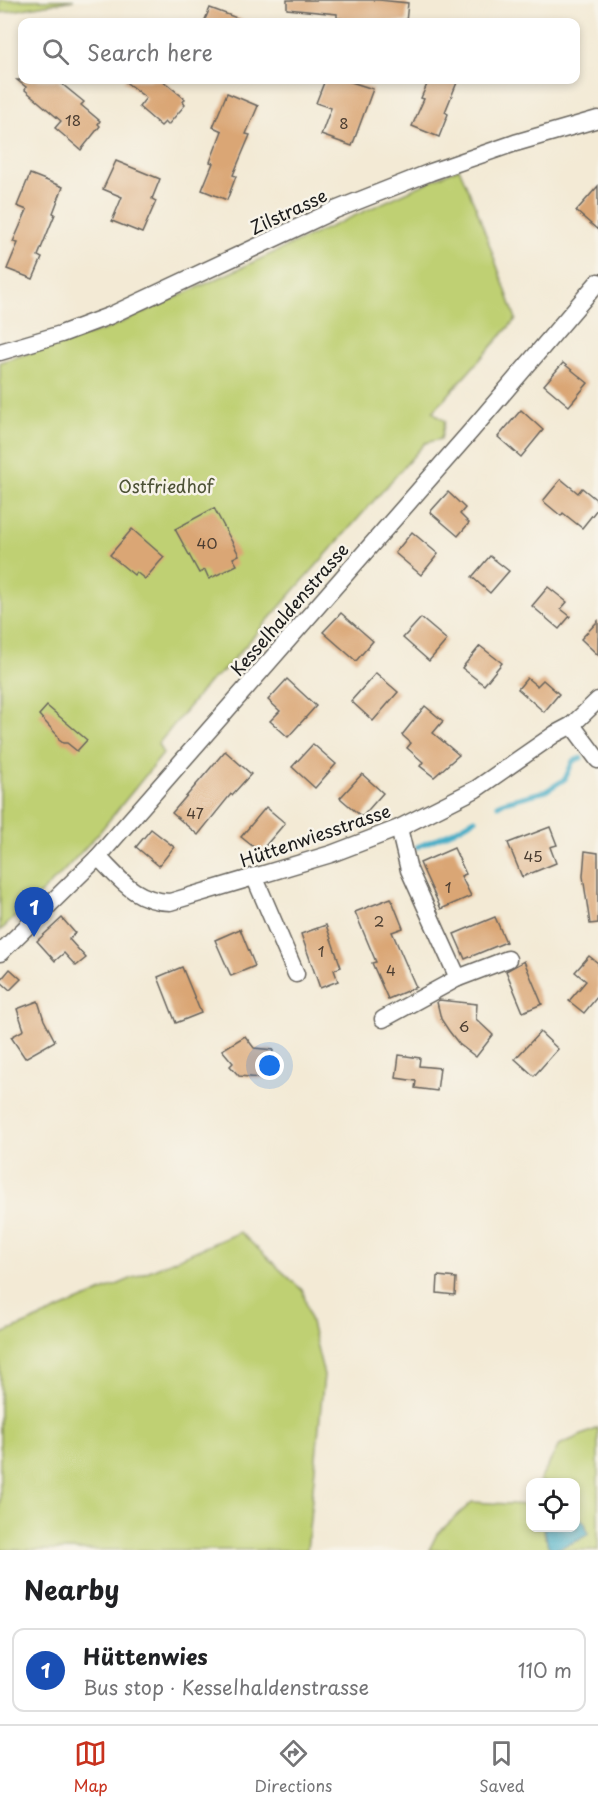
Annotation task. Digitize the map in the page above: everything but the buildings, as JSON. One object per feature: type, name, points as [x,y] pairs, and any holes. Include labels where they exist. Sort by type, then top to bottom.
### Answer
[{"type":"street","name":"Zilstrasse","points":[[0,352],[109,316],[335,210],[431,172],[515,143],[598,119]]},
{"type":"street","name":"Kesselhaldenstrasse","points":[[0,953],[98,857],[463,440],[598,282]]},
{"type":"street","name":"Hüttenwiesstrasse","points":[[98,857],[141,896],[154,902],[170,902],[331,854],[399,828],[476,789],[555,734],[572,725],[598,700]]},
{"type":"street","points":[[572,725],[598,760]]},
{"type":"street","points":[[399,828],[409,870],[458,978]]},
{"type":"street","points":[[254,876],[296,974]]},
{"type":"street","points":[[383,1019],[458,978],[507,959]]},
{"type":"green space","points":[[0,0],[74,0],[0,13]]},
{"type":"green space","name":"Ostfriedhof","points":[[459,168],[477,210],[516,319],[433,412],[445,421],[441,439],[425,443],[223,671],[209,682],[158,744],[163,754],[98,834],[59,876],[0,931],[0,362],[107,329]]},
{"type":"green space","points":[[240,1232],[303,1291],[324,1375],[307,1550],[0,1550],[0,1335]]},
{"type":"green space","points":[[598,1428],[598,1550],[554,1550],[588,1534],[585,1523],[580,1518],[580,1478],[541,1478],[559,1445]]},
{"type":"green space","points":[[472,1502],[526,1505],[526,1532],[544,1532],[545,1538],[554,1550],[429,1550],[437,1534]]},
{"type":"water","points":[[580,1518],[585,1523],[588,1534],[579,1540],[554,1550],[548,1546],[545,1532],[580,1532]]},
{"type":"waterway","points":[[498,805],[546,791],[565,779],[573,761],[581,758]]},
{"type":"waterway","points":[[417,847],[475,819]]},
{"type":"place","name":"Hüttenwies","points":[[34,937]]}]
